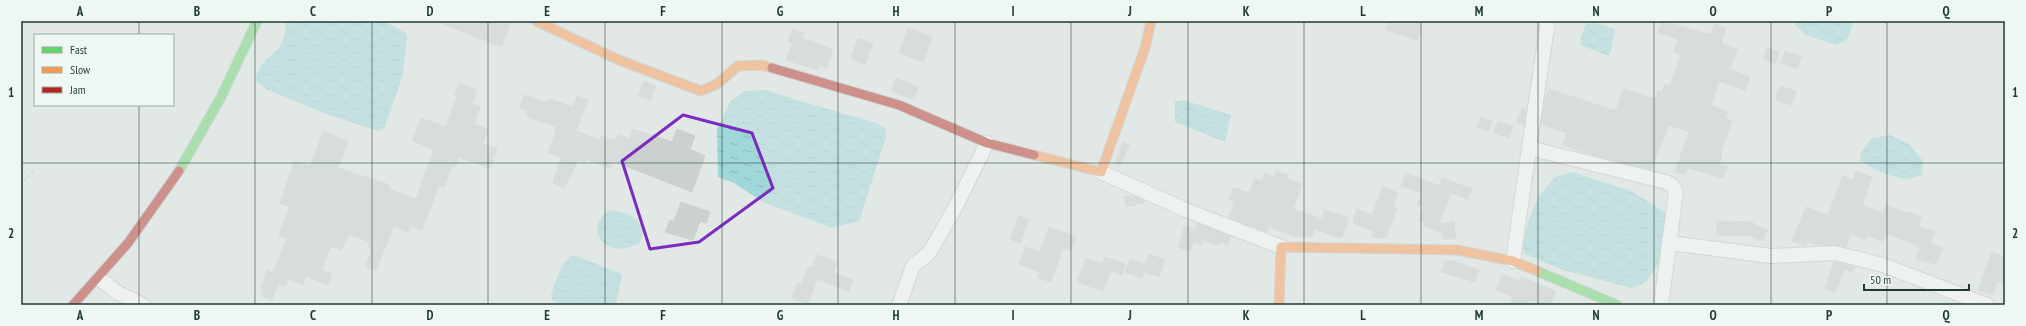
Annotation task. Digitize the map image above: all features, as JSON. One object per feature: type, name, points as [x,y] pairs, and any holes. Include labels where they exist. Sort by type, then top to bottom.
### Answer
[{"type":"street","points":[[72,305],[100,279],[164,192],[202,132],[246,46],[257,21]]},
{"type":"street","points":[[536,21],[619,60],[701,92],[717,84],[738,66],[761,65],[899,105],[987,143],[1101,172],[1186,210],[1281,247],[1457,250],[1513,261],[1616,305]]},
{"type":"street","points":[[1101,172],[1145,48],[1151,21]]},
{"type":"street","points":[[1513,261],[1548,21]]},
{"type":"street","points":[[899,305],[913,266],[932,248],[955,208],[987,143]]},
{"type":"street","points":[[1529,148],[1666,182],[1673,186],[1676,192],[1661,305]]},
{"type":"street","points":[[1670,243],[1771,256],[1835,253],[1883,266],[1986,305]]},
{"type":"street","points":[[1279,305],[1281,247]]},
{"type":"street","points":[[100,279],[118,293],[142,305]]},
{"type":"path","points":[[21,184],[35,170]]},
{"type":"highlighted area","points":[[683,115],[752,133],[773,188],[699,242],[650,249],[622,161]]},
{"type":"water","points":[[286,21],[385,21],[407,34],[403,75],[384,129],[378,131],[326,114],[266,89],[256,81],[257,73],[260,67],[276,51],[284,38]]},
{"type":"water","points":[[1796,21],[1854,21],[1847,40],[1836,45],[1806,35],[1795,25]]},
{"type":"water","points":[[1595,23],[1615,29],[1611,51],[1608,56],[1581,45],[1581,37],[1586,24]]},
{"type":"water","points":[[766,90],[868,120],[885,128],[886,137],[859,221],[832,228],[763,202],[734,183],[718,177],[717,129],[731,101],[744,91]]},
{"type":"water","points":[[1183,100],[1231,115],[1225,142],[1175,122],[1175,102]]},
{"type":"water","points":[[1890,135],[1909,144],[1923,161],[1922,175],[1907,179],[1896,177],[1875,169],[1860,160],[1861,152],[1872,138]]},
{"type":"water","points":[[1572,172],[1631,191],[1667,214],[1660,262],[1646,282],[1632,288],[1563,270],[1525,254],[1521,245],[1533,208],[1540,195],[1555,177]]},
{"type":"water","points":[[611,210],[625,213],[636,219],[642,229],[640,243],[627,248],[615,248],[606,245],[600,239],[597,232],[598,224],[602,216]]},
{"type":"water","points":[[573,255],[622,274],[616,305],[560,305],[552,299],[551,295],[562,267]]},
{"type":"building","points":[[438,21],[478,21],[490,25],[491,21],[511,21],[502,47]]},
{"type":"building","points":[[1388,21],[1421,21],[1420,26],[1422,27],[1417,40],[1385,30]]},
{"type":"building","points":[[1662,21],[1711,35],[1715,24],[1726,28],[1721,43],[1737,49],[1730,69],[1750,77],[1745,90],[1719,81],[1712,102],[1712,106],[1727,112],[1725,118],[1732,121],[1720,155],[1722,155],[1719,165],[1727,167],[1723,178],[1688,168],[1685,175],[1675,172],[1689,132],[1669,125],[1651,170],[1586,153],[1562,145],[1567,133],[1541,124],[1545,99],[1549,89],[1613,110],[1616,110],[1623,89],[1655,99],[1658,91],[1662,92],[1665,84],[1670,86],[1681,55],[1674,52],[1678,39],[1658,33]]},
{"type":"building","points":[[908,28],[932,37],[923,62],[899,53]]},
{"type":"building","points":[[793,29],[804,33],[802,38],[833,50],[827,68],[820,65],[818,70],[786,60],[793,43],[788,41]]},
{"type":"building","points":[[858,38],[873,44],[865,64],[851,59]]},
{"type":"building","points":[[1767,48],[1779,52],[1775,64],[1763,59]]},
{"type":"building","points":[[1785,51],[1802,57],[1797,69],[1781,63]]},
{"type":"building","points":[[896,78],[918,87],[914,99],[891,91]]},
{"type":"building","points":[[644,81],[656,86],[651,100],[638,96]]},
{"type":"building","points":[[460,83],[477,90],[472,104],[480,107],[474,124],[488,129],[483,144],[497,149],[490,168],[459,157],[455,167],[452,166],[444,187],[439,185],[422,230],[411,226],[408,232],[394,226],[376,270],[365,267],[372,249],[368,247],[370,242],[349,234],[341,250],[330,246],[322,270],[332,274],[328,285],[306,276],[303,285],[288,279],[285,286],[278,283],[272,300],[261,296],[264,289],[261,288],[267,270],[273,272],[287,239],[279,235],[290,207],[280,203],[294,161],[310,166],[324,131],[348,142],[338,168],[390,185],[389,189],[416,199],[434,149],[412,141],[421,118],[446,127]]},
{"type":"building","points":[[1780,86],[1796,91],[1791,105],[1775,99]]},
{"type":"building","points":[[524,95],[547,103],[549,99],[573,107],[577,96],[588,100],[576,131],[600,140],[601,136],[615,141],[618,134],[630,139],[633,129],[672,142],[677,129],[695,136],[690,149],[705,156],[692,192],[613,161],[610,168],[586,159],[584,163],[578,160],[565,188],[553,183],[561,158],[548,153],[556,127],[526,116],[528,111],[520,108]]},
{"type":"building","points":[[1522,108],[1526,109],[1524,125],[1517,122]]},
{"type":"building","points":[[1481,117],[1492,121],[1488,131],[1477,127]]},
{"type":"building","points":[[1498,121],[1513,126],[1509,138],[1494,133]]},
{"type":"building","points":[[1123,142],[1129,145],[1120,166],[1115,164]]},
{"type":"building","points":[[1276,171],[1288,175],[1286,178],[1302,184],[1293,209],[1322,219],[1325,210],[1349,218],[1342,237],[1336,237],[1315,229],[1312,237],[1294,236],[1269,227],[1267,232],[1229,218],[1235,201],[1229,199],[1233,188],[1249,193],[1255,179],[1262,181],[1265,173],[1274,177]]},
{"type":"building","points":[[1856,171],[1872,177],[1862,205],[1883,213],[1886,205],[1907,213],[1908,212],[1921,217],[1918,226],[1935,232],[1930,244],[1943,248],[1936,264],[1916,259],[1920,248],[1918,245],[1886,234],[1883,241],[1868,236],[1866,240],[1851,234],[1846,247],[1835,245],[1817,245],[1808,242],[1806,246],[1792,241],[1806,207],[1828,215],[1843,176],[1853,180]]},
{"type":"building","points":[[1406,173],[1440,186],[1442,178],[1472,189],[1468,199],[1451,193],[1439,223],[1454,222],[1456,239],[1443,239],[1442,233],[1422,224],[1430,224],[1419,220],[1424,206],[1418,204],[1422,193],[1401,186]]},
{"type":"building","points":[[1383,187],[1398,193],[1393,207],[1397,209],[1386,238],[1376,238],[1372,236],[1374,231],[1353,223],[1357,209],[1372,215]]},
{"type":"building","points":[[1131,195],[1144,200],[1144,203],[1126,207],[1124,197]]},
{"type":"building","points":[[681,202],[710,212],[706,223],[700,221],[693,240],[665,232],[670,220],[674,221]]},
{"type":"building","points":[[1019,216],[1029,220],[1020,243],[1010,239]]},
{"type":"building","points":[[1717,221],[1753,222],[1753,224],[1767,230],[1763,241],[1750,236],[1717,235]]},
{"type":"building","points":[[1197,223],[1231,236],[1228,245],[1220,242],[1219,246],[1204,240],[1202,245],[1194,242],[1190,252],[1178,247],[1185,226],[1195,230]]},
{"type":"building","points":[[1049,227],[1076,237],[1071,251],[1063,248],[1051,282],[1038,278],[1040,272],[1019,264],[1025,247],[1040,252]]},
{"type":"building","points":[[1992,252],[2005,257],[2005,284],[1997,281],[1992,295],[1978,290]]},
{"type":"building","points":[[1149,254],[1165,260],[1159,277],[1144,272],[1142,278],[1125,272],[1130,259],[1145,264]]},
{"type":"building","points":[[817,255],[837,262],[833,273],[853,280],[849,291],[817,279],[808,304],[792,298],[797,283],[801,284],[808,267],[812,268]]},
{"type":"building","points":[[1105,257],[1125,264],[1122,275],[1111,271],[1103,291],[1077,282],[1086,258],[1102,264]]},
{"type":"building","points":[[1445,261],[1453,261],[1479,270],[1475,282],[1441,272]]},
{"type":"building","points":[[1834,262],[1855,267],[1853,272],[1844,269],[1835,293],[1825,289]]},
{"type":"building","points":[[1502,275],[1519,281],[1521,277],[1556,291],[1550,305],[1543,305],[1529,300],[1527,305],[1510,305],[1513,297],[1496,290]]},
{"type":"traffic: fast","points":[[179,171],[221,97],[257,21]]},
{"type":"traffic: fast","points":[[1537,271],[1617,305]]},
{"type":"traffic: slow","points":[[536,21],[619,60],[701,91],[717,84],[738,66],[761,65],[772,68]]},
{"type":"traffic: slow","points":[[1034,155],[1101,172],[1145,48],[1151,21]]},
{"type":"traffic: slow","points":[[1279,305],[1281,247],[1457,250],[1513,261],[1537,271]]},
{"type":"traffic: jam","points":[[772,68],[899,105],[987,143],[1034,155]]},
{"type":"traffic: jam","points":[[73,305],[128,243],[179,171]]}]
